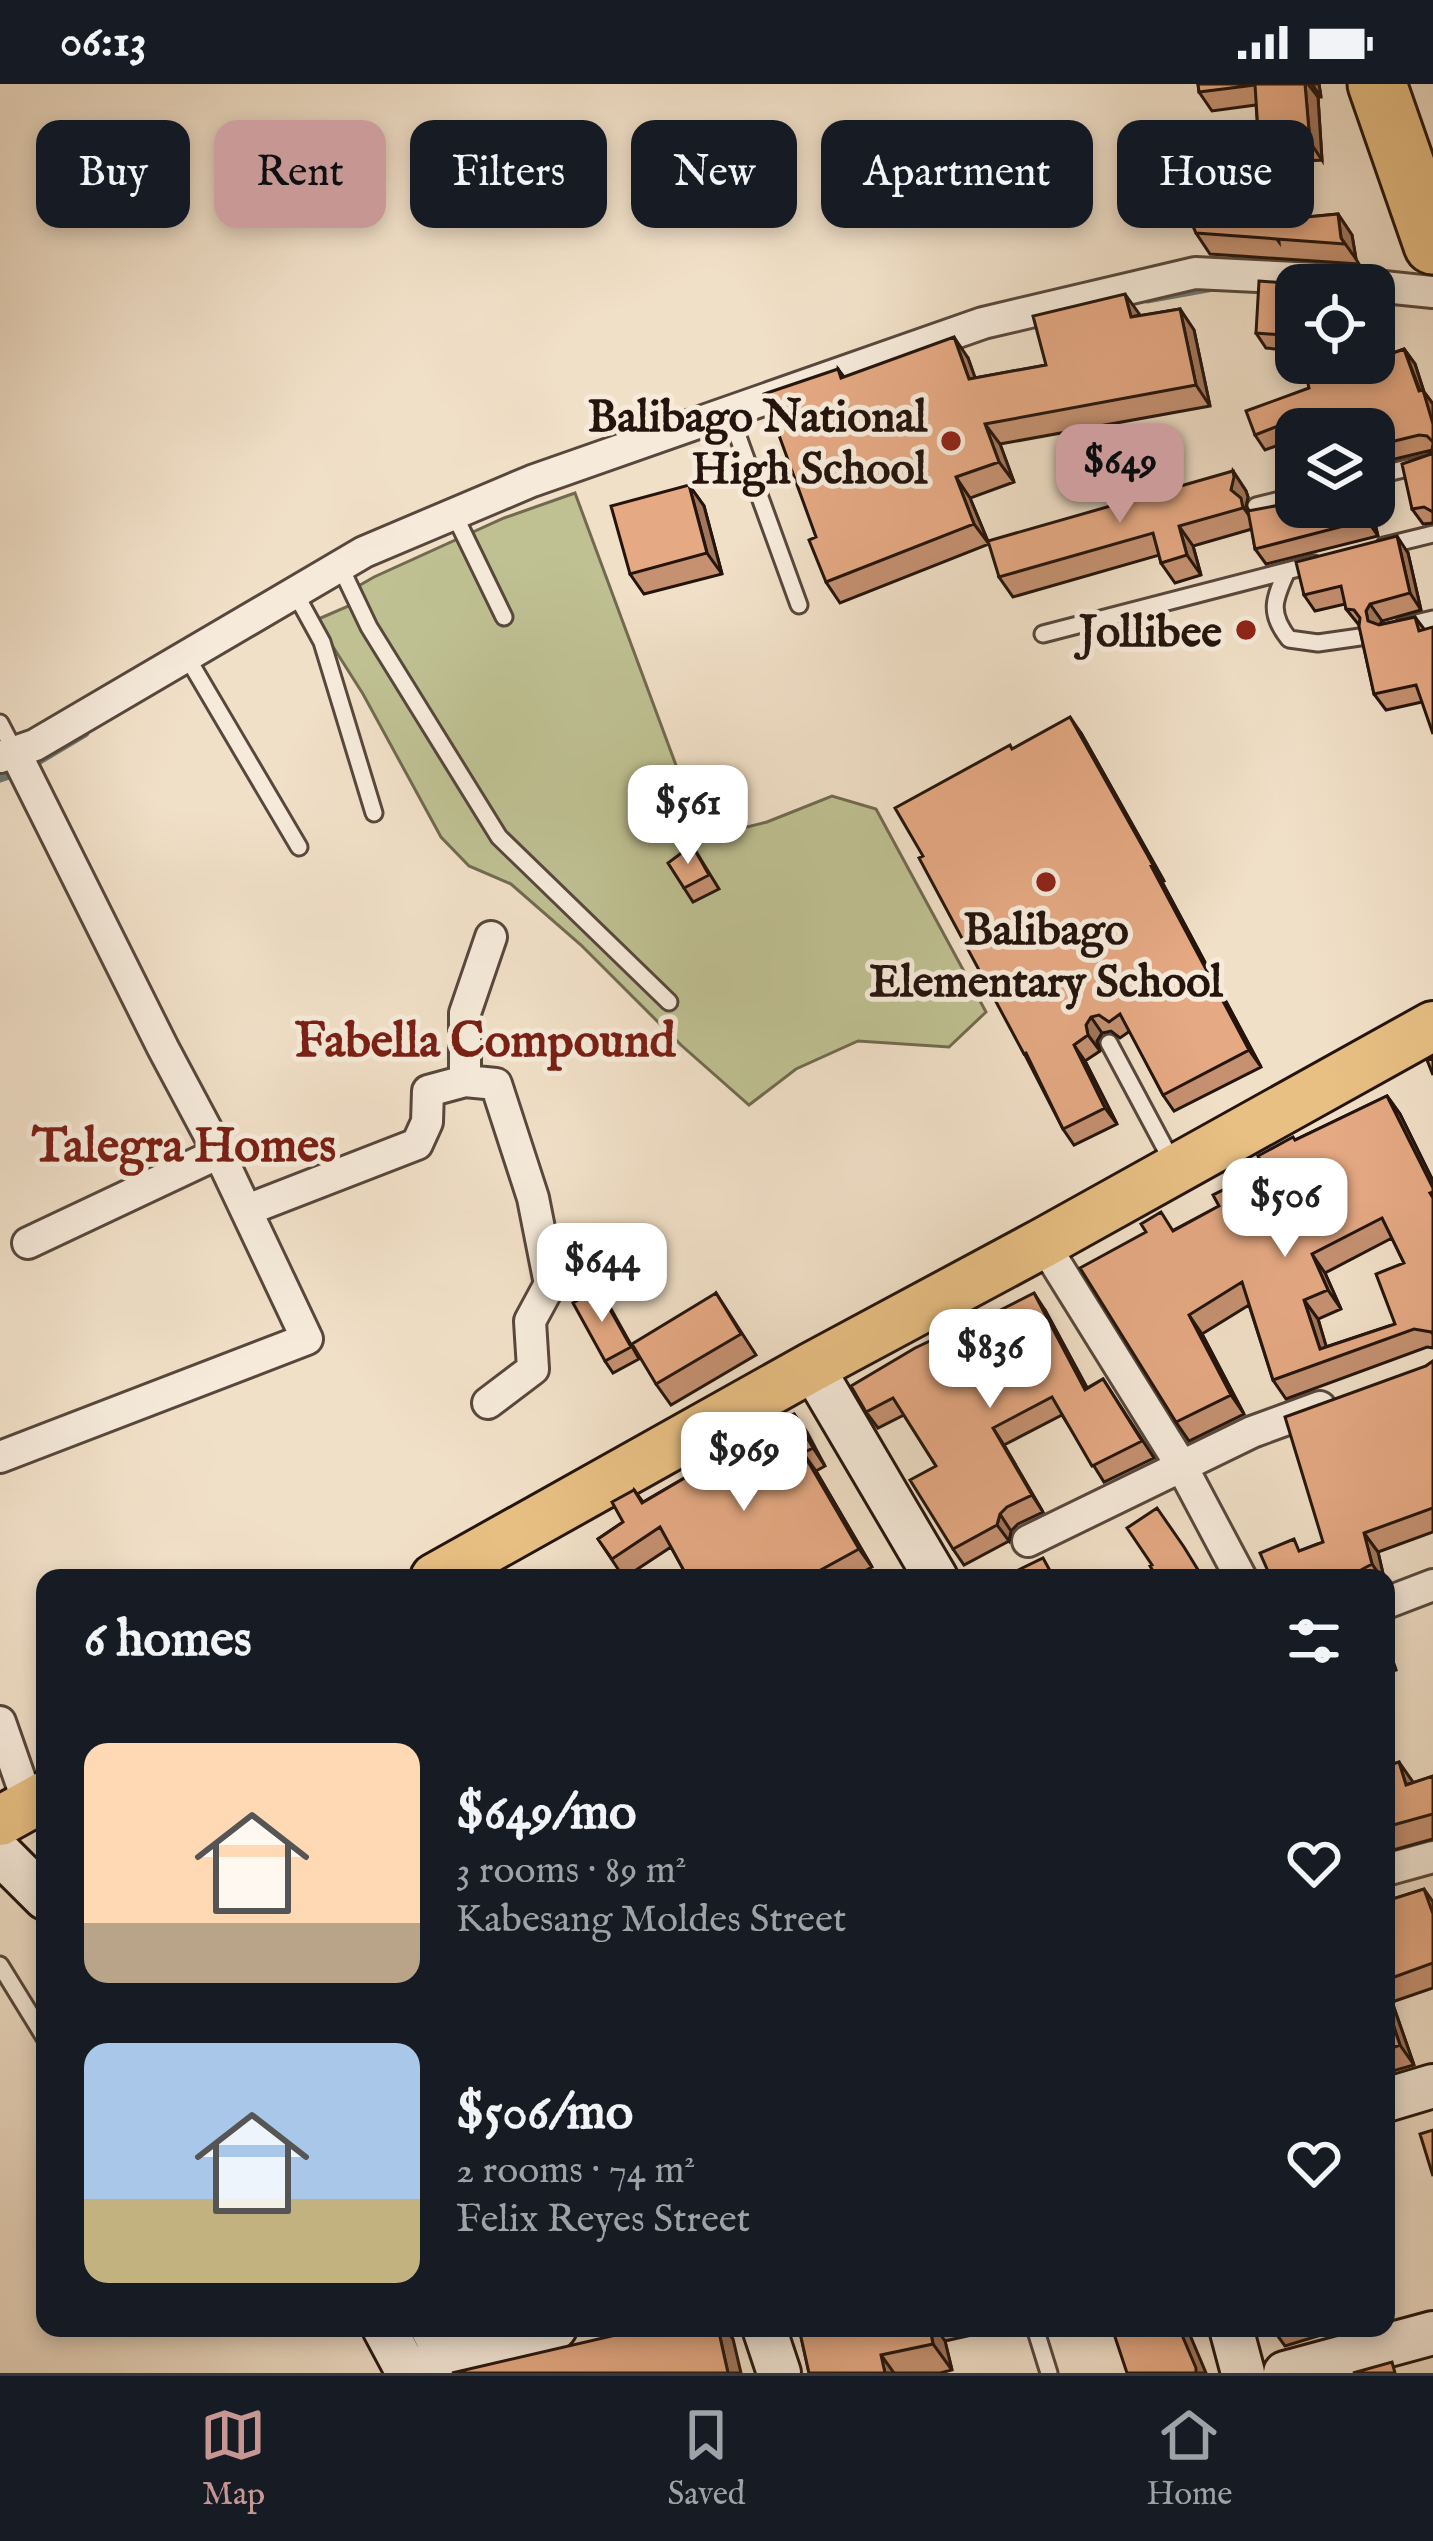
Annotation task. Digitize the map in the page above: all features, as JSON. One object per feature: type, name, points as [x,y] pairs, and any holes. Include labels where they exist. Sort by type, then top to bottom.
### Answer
[{"type":"highway","points":[[1377,84],[1433,244]]},
{"type":"main road","points":[[451,1569],[1433,1026]]},
{"type":"street","points":[[0,1457],[305,1341],[307,1336],[220,1153],[15,761],[364,552],[532,481],[983,323],[1196,273],[1275,277]]},
{"type":"street","points":[[1395,288],[1433,292]]},
{"type":"street","points":[[465,1081],[465,1013],[490,937]]},
{"type":"street","points":[[247,1210],[417,1144],[427,1122],[428,1091],[465,1081],[496,1084],[533,1198],[550,1284],[530,1321],[533,1369],[488,1402]]},
{"type":"street","points":[[28,1243],[220,1153]]},
{"type":"street","points":[[1043,1243],[1181,1466],[1236,1569]]},
{"type":"street","points":[[812,1367],[922,1569]]},
{"type":"street","points":[[1028,1541],[1252,1432],[1353,1396]]},
{"type":"street","points":[[1395,1600],[1433,1585]]},
{"type":"street","points":[[0,1722],[30,1811]]},
{"type":"street","points":[[0,1853],[36,1889]]},
{"type":"street","points":[[1395,1868],[1433,1857]]},
{"type":"street","points":[[1395,2097],[1433,2086]]},
{"type":"street","points":[[1286,2373],[1433,2333]]},
{"type":"street","points":[[388,2337],[403,2372],[441,2344],[491,2337]]},
{"type":"street","points":[[768,2337],[783,2373]]},
{"type":"street","points":[[780,2337],[783,2373]]},
{"type":"street","points":[[1233,2337],[1243,2373]]},
{"type":"lane","points":[[729,412],[799,605]]},
{"type":"lane","points":[[1395,471],[1433,462]]},
{"type":"lane","points":[[1256,506],[1275,501]]},
{"type":"lane","points":[[454,514],[504,617]]},
{"type":"lane","points":[[1371,550],[1433,534]]},
{"type":"lane","points":[[1043,634],[1329,560]]},
{"type":"lane","points":[[340,566],[370,627],[499,837],[669,1003]]},
{"type":"lane","points":[[1288,571],[1274,608],[1277,625],[1289,639],[1318,644],[1360,637]]},
{"type":"lane","points":[[295,592],[322,642],[374,813]]},
{"type":"lane","points":[[1389,630],[1433,619]]},
{"type":"lane","points":[[187,657],[298,847]]},
{"type":"lane","points":[[0,723],[15,761]]},
{"type":"lane","points":[[1109,1043],[1175,1168]]},
{"type":"lane","points":[[0,1965],[36,2023]]},
{"type":"lane","points":[[1038,2337],[1049,2373]]},
{"type":"green space","points":[[575,493],[703,838],[767,822],[832,796],[876,809],[986,1012],[949,1047],[858,1041],[796,1069],[749,1105],[511,884],[469,866],[441,837],[363,694],[316,620],[351,605],[355,588],[374,577],[504,518]]},
{"type":"building","points":[[1198,84],[1305,84],[1308,120],[1257,120],[1255,85],[1199,92]]},
{"type":"building","points":[[1338,214],[1345,244],[1196,233],[1194,228],[1314,228],[1314,216]]},
{"type":"building","points":[[1259,281],[1275,282],[1275,334],[1256,333]]},
{"type":"building","name":"Balibago National High School","points":[[1125,294],[1131,317],[1180,309],[1196,385],[985,424],[999,462],[956,477],[974,524],[826,582],[809,540],[816,537],[764,394],[838,369],[841,378],[954,337],[969,379],[1046,365],[1033,316]]},
{"type":"building","points":[[1404,349],[1419,391],[1423,390],[1433,442],[1419,435],[1395,441],[1395,408],[1275,408],[1275,427],[1255,435],[1246,411],[1309,388],[1308,384],[1395,384],[1395,352]]},
{"type":"building","points":[[1433,445],[1433,512],[1424,507],[1412,509],[1402,464],[1431,454]]},
{"type":"building","points":[[1233,471],[1231,490],[1241,498],[1243,508],[1179,526],[1187,555],[1161,563],[1153,533],[999,577],[988,541]]},
{"type":"building","points":[[689,485],[707,553],[630,574],[611,506]]},
{"type":"building","points":[[1275,506],[1275,528],[1336,528],[1255,549],[1248,511]]},
{"type":"building","points":[[1397,536],[1410,593],[1370,604],[1366,611],[1368,621],[1379,625],[1415,617],[1419,631],[1433,627],[1433,734],[1416,685],[1374,694],[1360,618],[1346,609],[1341,586],[1304,595],[1296,562]]},
{"type":"building","name":"Balibago Elementary School","points":[[1070,717],[1249,1050],[1163,1095],[1120,1014],[1109,1022],[1099,1015],[1091,1017],[1086,1025],[1088,1035],[1074,1045],[1105,1108],[1063,1129],[895,808]]},
{"type":"building","points":[[692,845],[709,875],[684,888],[668,863]]},
{"type":"building","points":[[1387,1096],[1433,1188],[1433,1334],[1414,1329],[1273,1380],[1242,1282],[1189,1315],[1231,1395],[1176,1422],[1080,1268],[1146,1232],[1141,1224],[1161,1212],[1173,1231],[1219,1206],[1213,1195],[1265,1169],[1258,1156]],"holes":[[[1382,1218],[1404,1263],[1376,1274],[1395,1324],[1320,1349],[1304,1300],[1328,1290],[1312,1254]]]},
{"type":"building","points":[[598,1288],[631,1347],[605,1361],[573,1303]]},
{"type":"building","points":[[716,1293],[741,1334],[656,1384],[632,1344]]},
{"type":"building","points":[[1034,1293],[1085,1390],[1103,1379],[1142,1441],[1092,1466],[1052,1397],[993,1428],[1032,1495],[1007,1507],[997,1525],[953,1549],[910,1480],[936,1466],[893,1398],[866,1412],[851,1386],[915,1348]]},
{"type":"building","points":[[1433,1361],[1433,1508],[1364,1533],[1372,1564],[1363,1569],[1267,1569],[1260,1553],[1294,1539],[1299,1551],[1323,1542],[1285,1417]]},
{"type":"building","points":[[794,1414],[813,1448],[803,1453],[859,1549],[822,1569],[683,1569],[660,1527],[612,1559],[598,1539],[623,1522],[612,1502],[634,1490],[642,1503]]},
{"type":"building","points":[[1157,1508],[1197,1569],[1152,1569],[1127,1528]]},
{"type":"building","points":[[1043,1558],[1049,1569],[1020,1569]]},
{"type":"building","points":[[1399,1762],[1406,1785],[1433,1776],[1433,1814],[1395,1825],[1395,1763]]},
{"type":"building","points":[[1424,1889],[1433,1914],[1433,1963],[1395,1977],[1395,1898]]},
{"type":"building","points":[[1433,2130],[1433,2176],[1420,2134]]},
{"type":"building","points":[[607,2337],[720,2337],[728,2373],[452,2373]]},
{"type":"building","points":[[801,2337],[932,2337],[933,2344],[881,2355],[885,2373],[809,2373]]},
{"type":"building","points":[[1115,2337],[1183,2337],[1196,2368],[1196,2373],[1127,2373]]},
{"type":"building","points":[[1392,2362],[1395,2373],[1353,2373]]},
{"type":"waterway","points":[[1147,299],[1213,287]]},
{"type":"waterway","points":[[0,778],[21,771],[85,733]]},
{"type":"place","name":"Balibago National High School","points":[[951,441]]},
{"type":"place","name":"Jollibee","points":[[1246,630]]},
{"type":"place","name":"Balibago Elementary School","points":[[1046,882]]},
{"type":"district","name":"Fabella Compound","points":[[485,1039]]},
{"type":"district","name":"Talegra Homes","points":[[184,1144]]}]
